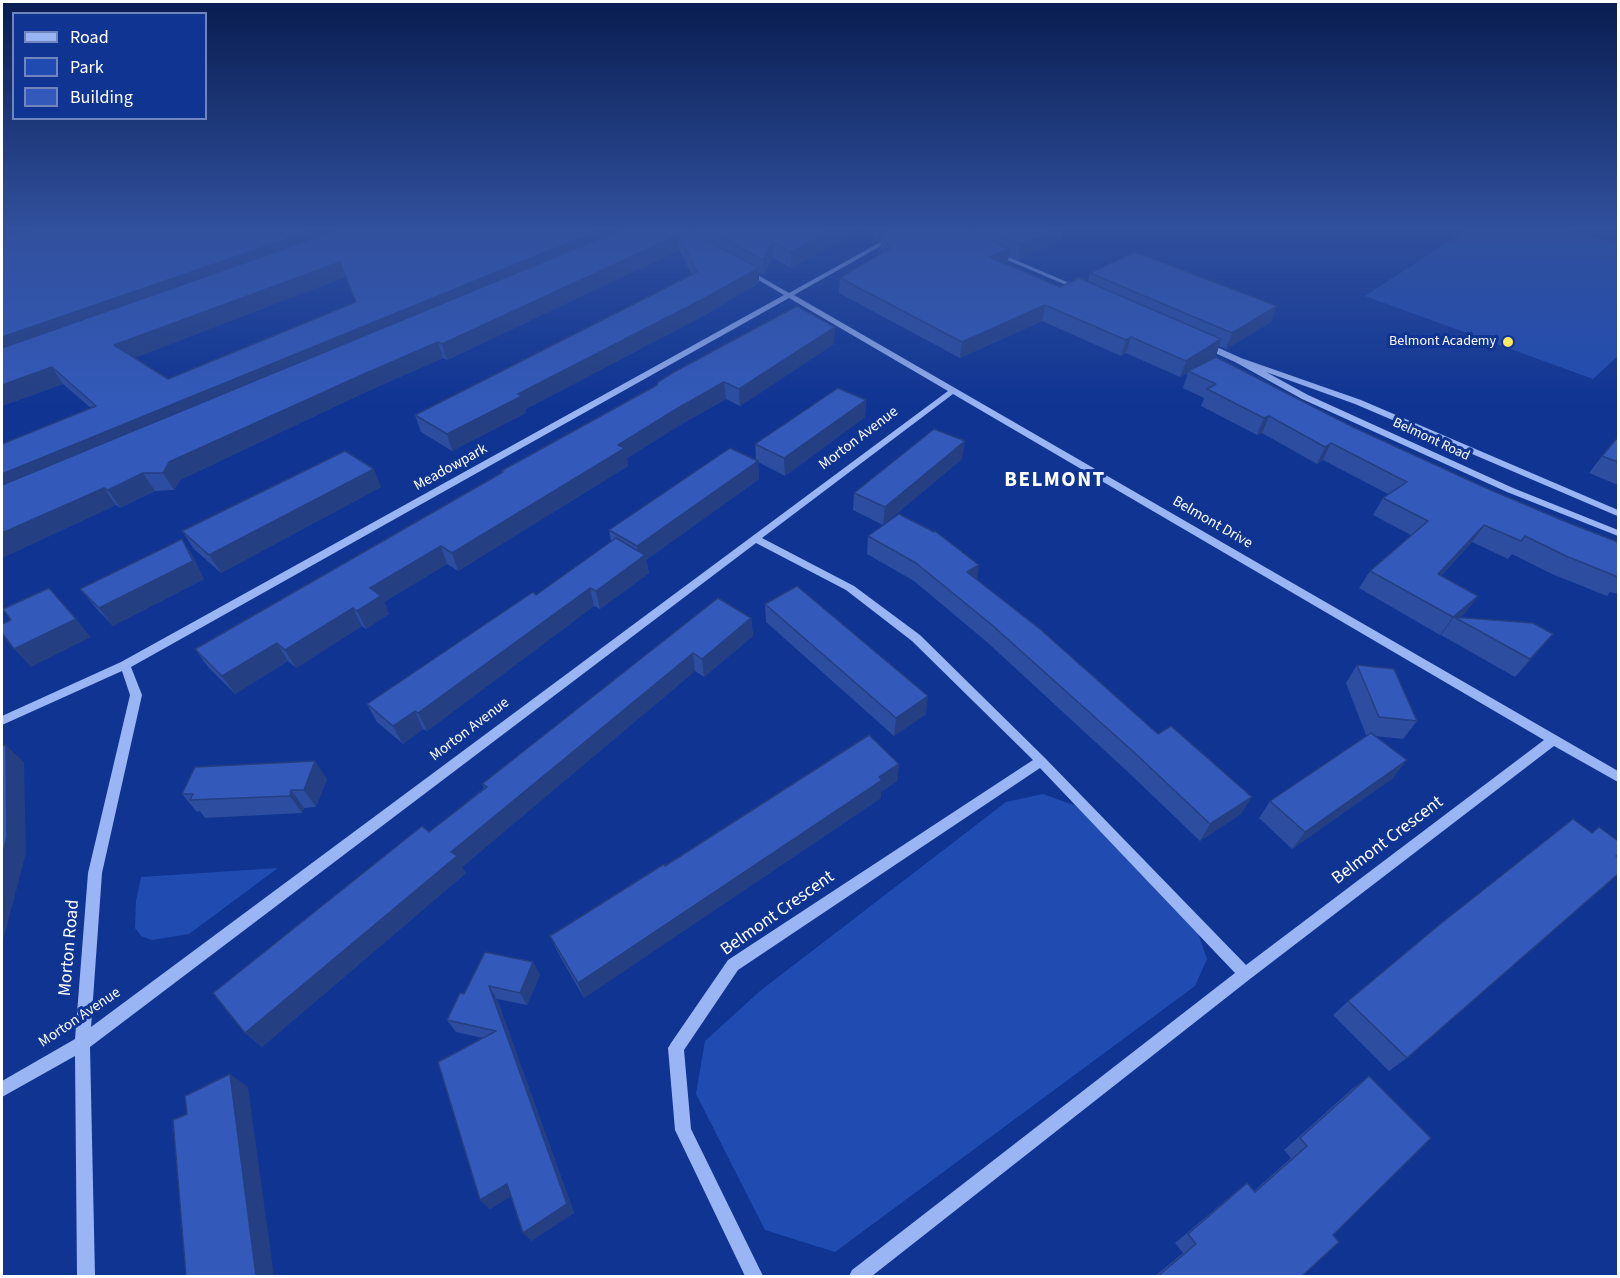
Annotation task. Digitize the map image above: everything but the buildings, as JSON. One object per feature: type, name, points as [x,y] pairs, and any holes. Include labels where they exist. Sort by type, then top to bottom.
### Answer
[{"type":"street","name":"Belmont Drive","points":[[780,289],[1618,777]]},
{"type":"street","name":"Meadowpark","points":[[2,721],[125,665],[802,289]]},
{"type":"street","points":[[1077,289],[1089,294]]},
{"type":"street","name":"Belmont Road","points":[[1196,341],[1238,360],[1305,397],[1510,490],[1618,533]]},
{"type":"street","name":"Belmont Road","points":[[1238,360],[1358,402],[1618,513]]},
{"type":"street","name":"Morton Avenue","points":[[2,1089],[82,1043],[954,390]]},
{"type":"street","points":[[756,539],[850,588],[916,638],[1041,761],[1245,974]]},
{"type":"street","name":"Morton Road","points":[[86,1276],[82,1043],[95,873],[136,695],[125,665]]},
{"type":"street","name":"Belmont Crescent","points":[[858,1276],[1245,974],[1554,739]]},
{"type":"street","name":"Belmont Crescent","points":[[754,1276],[682,1130],[676,1047],[733,965],[1041,761]]},
{"type":"green space","points":[[1376,289],[1618,289],[1618,356],[1593,379],[1365,296]]},
{"type":"green space","points":[[1043,794],[1082,808],[1197,930],[1207,959],[1195,986],[835,1252],[765,1230],[696,1094],[705,1041],[760,991],[1006,802]]},
{"type":"green space","points":[[278,868],[189,934],[152,940],[141,936],[135,928],[136,901],[141,877]]},
{"type":"place","name":"Belmont Academy","points":[[1508,342]]},
{"type":"district","name":"BELMONT","points":[[1055,481]]}]
